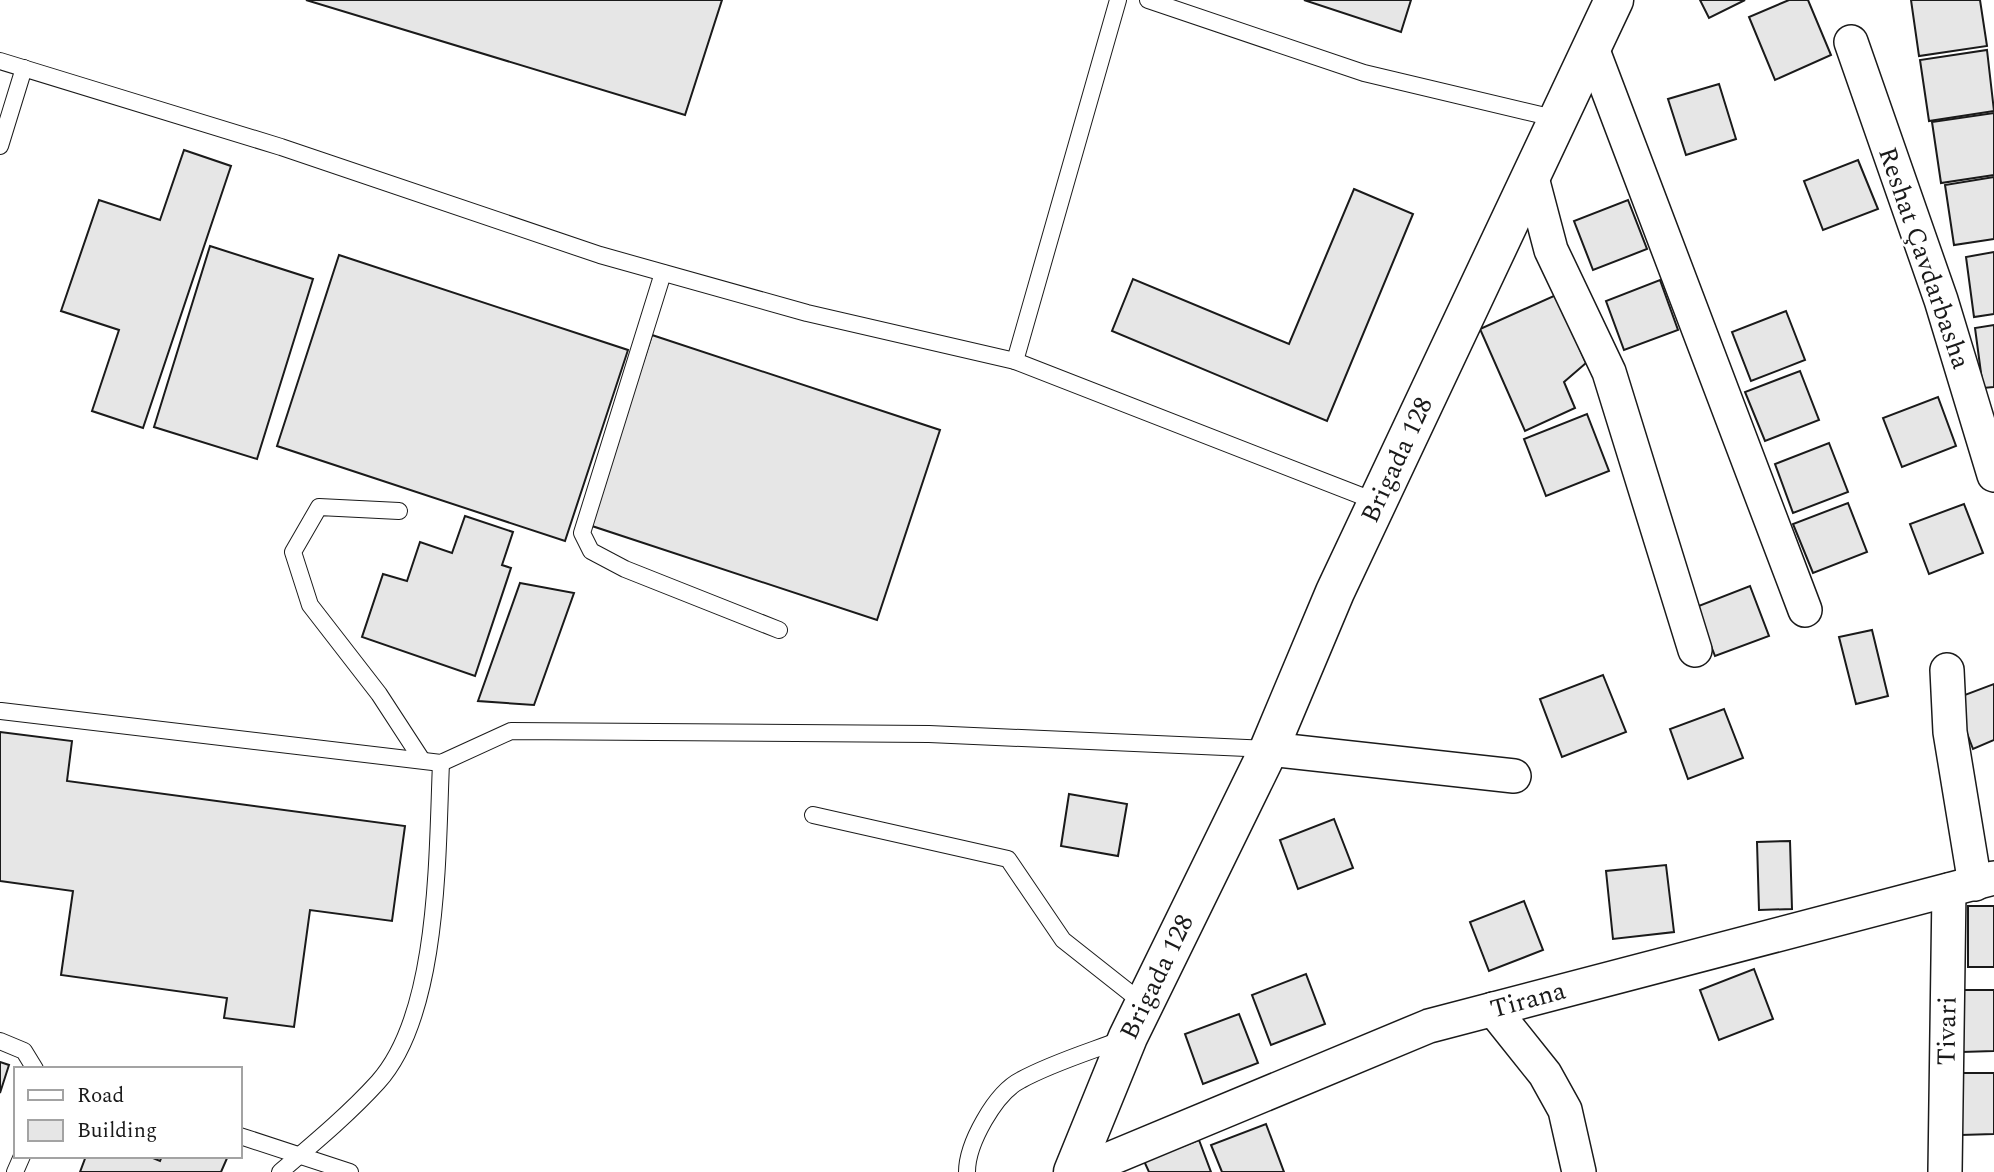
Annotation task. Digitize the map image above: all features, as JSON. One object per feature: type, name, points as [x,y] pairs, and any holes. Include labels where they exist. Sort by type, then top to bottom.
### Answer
[{"type":"street","name":"Brigada 128","points":[[1076,1172],[1136,1020],[1269,748],[1377,502],[1614,0]]},
{"type":"street","name":"Reshat Çavdarbasha","points":[[1852,41],[1941,300],[1994,475]]},
{"type":"street","points":[[1592,48],[1805,610]]},
{"type":"street","points":[[1531,174],[1551,250],[1609,372],[1695,650]]},
{"type":"street","name":"Tivari","points":[[1945,1172],[1973,884],[1950,732],[1947,670]]},
{"type":"street","points":[[1269,748],[1514,776]]},
{"type":"street","name":"Tirana","points":[[1076,1172],[1429,1026],[1973,884]]},
{"type":"street","points":[[1493,1009],[1545,1074],[1565,1110],[1579,1172]]},
{"type":"lane","points":[[1015,361],[1118,0]]},
{"type":"lane","points":[[1148,0],[1364,73],[1559,119]]},
{"type":"lane","points":[[0,61],[281,147],[600,255],[807,313],[1015,361],[1377,502]]},
{"type":"lane","points":[[0,146],[24,68]]},
{"type":"lane","points":[[663,273],[582,533],[591,551],[625,569],[779,630]]},
{"type":"lane","points":[[399,511],[319,508],[293,552],[310,605],[380,694],[422,760]]},
{"type":"lane","points":[[1,711],[440,762],[511,732],[929,734],[1269,748]]},
{"type":"lane","points":[[280,1172],[379,1081],[410,1031],[434,919],[440,762]]},
{"type":"lane","points":[[813,815],[1007,859],[1063,940],[1136,1020],[1018,1081],[993,1106],[978,1132],[967,1172]]},
{"type":"lane","points":[[0,1041],[24,1051],[34,1067]]},
{"type":"lane","points":[[242,1137],[350,1172]]},
{"type":"building","points":[[306,0],[722,0],[685,115]]},
{"type":"building","points":[[1304,0],[1411,0],[1401,32]]},
{"type":"building","points":[[1700,0],[1745,0],[1709,18]]},
{"type":"building","points":[[1789,0],[1808,0],[1831,55],[1775,80],[1749,17]]},
{"type":"building","points":[[1911,0],[1980,0],[1987,46],[1919,56]]},
{"type":"building","points":[[1987,50],[1994,111],[1929,121],[1920,60]]},
{"type":"building","points":[[1719,84],[1736,139],[1686,155],[1668,99]]},
{"type":"building","points":[[1994,113],[1994,175],[1941,183],[1932,122]]},
{"type":"building","points":[[184,150],[231,166],[143,428],[92,411],[119,330],[61,311],[99,200],[160,220]]},
{"type":"building","points":[[1858,160],[1878,209],[1823,230],[1804,181]]},
{"type":"building","points":[[1994,177],[1994,239],[1954,245],[1945,185]]},
{"type":"building","points":[[1354,189],[1413,214],[1327,421],[1112,331],[1133,279],[1289,344]]},
{"type":"building","points":[[1628,200],[1647,249],[1593,270],[1574,221]]},
{"type":"building","points":[[210,246],[313,279],[257,459],[154,427]]},
{"type":"building","points":[[1994,252],[1994,314],[1974,317],[1966,257]]},
{"type":"building","points":[[339,255],[628,350],[565,541],[277,446]]},
{"type":"building","points":[[1660,280],[1678,330],[1624,350],[1606,301]]},
{"type":"building","points":[[1556,295],[1586,363],[1564,382],[1575,408],[1525,431],[1480,329]]},
{"type":"building","points":[[1786,311],[1805,360],[1751,381],[1732,332]]},
{"type":"building","points":[[1994,325],[1994,387],[1983,388],[1975,328]]},
{"type":"building","points":[[652,335],[940,430],[877,620],[589,525]]},
{"type":"building","points":[[1800,371],[1819,420],[1765,441],[1745,392]]},
{"type":"building","points":[[1938,397],[1956,446],[1902,467],[1883,418]]},
{"type":"building","points":[[1587,414],[1609,471],[1546,496],[1524,439]]},
{"type":"building","points":[[1829,443],[1848,492],[1793,513],[1775,464]]},
{"type":"building","points":[[1848,503],[1867,552],[1813,573],[1793,524]]},
{"type":"building","points":[[1964,504],[1983,553],[1929,574],[1910,524]]},
{"type":"building","points":[[465,516],[513,532],[502,565],[511,568],[475,676],[362,637],[383,574],[407,581],[420,542],[452,553]]},
{"type":"building","points":[[520,583],[574,593],[534,705],[478,701]]},
{"type":"building","points":[[1750,586],[1769,636],[1715,656],[1696,607]]},
{"type":"building","points":[[1872,630],[1888,696],[1856,704],[1839,637]]},
{"type":"building","points":[[1603,675],[1626,732],[1562,757],[1540,699]]},
{"type":"building","points":[[1994,684],[1994,740],[1973,749],[1954,699]]},
{"type":"building","points":[[1724,709],[1743,758],[1688,779],[1670,729]]},
{"type":"building","points":[[0,732],[72,741],[67,781],[405,826],[392,921],[310,910],[294,1027],[224,1018],[227,998],[61,975],[73,891],[0,881]]},
{"type":"building","points":[[1069,794],[1127,804],[1118,856],[1061,846]]},
{"type":"building","points":[[1334,819],[1353,868],[1298,889],[1280,840]]},
{"type":"building","points":[[1790,841],[1792,909],[1759,910],[1757,842]]},
{"type":"building","points":[[1666,865],[1674,932],[1613,939],[1606,871]]},
{"type":"building","points":[[1524,901],[1543,950],[1489,971],[1470,922]]},
{"type":"building","points":[[1968,906],[1994,906],[1994,967],[1968,967]]},
{"type":"building","points":[[1754,969],[1773,1019],[1719,1040],[1700,990]]},
{"type":"building","points":[[1306,974],[1325,1024],[1271,1045],[1252,995]]},
{"type":"building","points":[[1962,990],[1994,990],[1994,1051],[1962,1052]]},
{"type":"building","points":[[1239,1014],[1258,1063],[1203,1084],[1185,1034]]},
{"type":"building","points":[[0,1062],[9,1065],[0,1093]]},
{"type":"building","points":[[1962,1073],[1994,1073],[1994,1134],[1961,1135]]},
{"type":"building","points":[[1266,1124],[1284,1172],[1222,1172],[1211,1145]]},
{"type":"building","points":[[1199,1140],[1211,1172],[1149,1172],[1144,1161]]},
{"type":"building","points":[[85,1158],[153,1158],[160,1161],[161,1158],[227,1158],[221,1172],[80,1172]]}]
